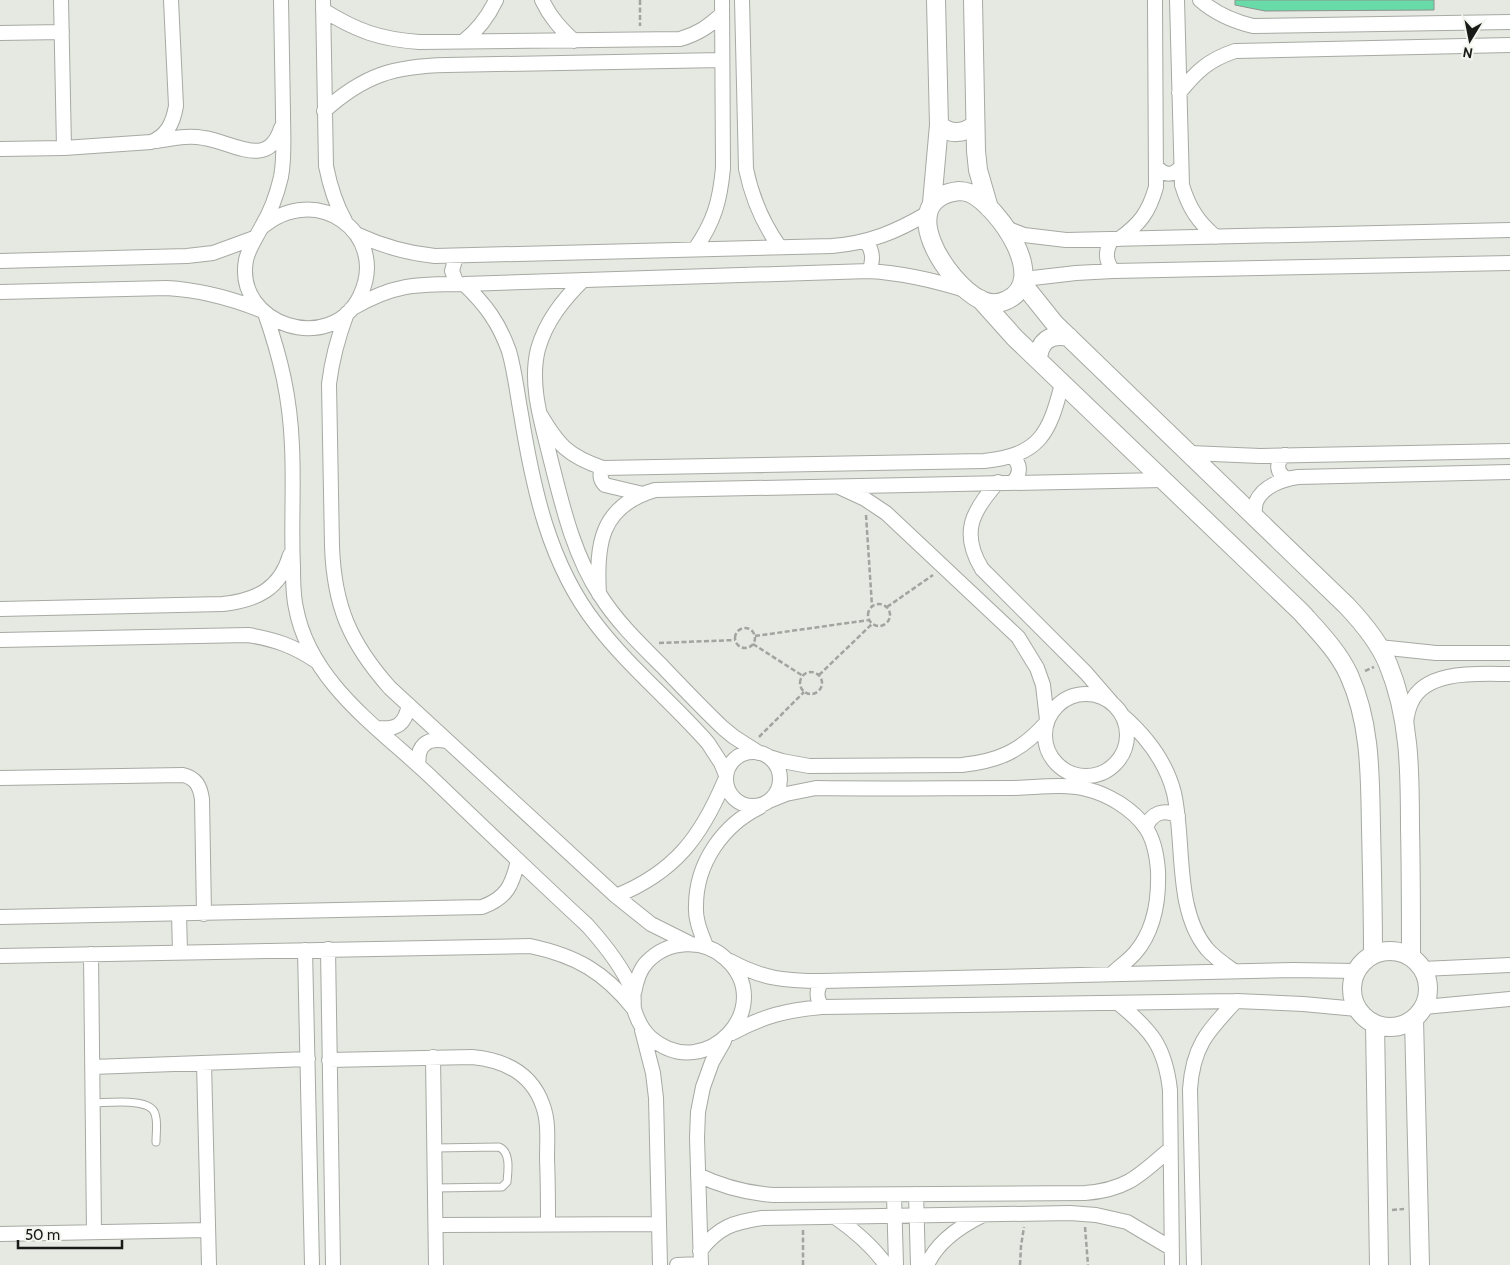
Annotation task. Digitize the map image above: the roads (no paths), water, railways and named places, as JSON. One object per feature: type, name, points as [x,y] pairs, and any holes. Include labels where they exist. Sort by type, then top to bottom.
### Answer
[{"type":"street","points":[[61,0],[64,148]]},
{"type":"street","points":[[151,142],[159,139],[168,130],[174,119],[176,106],[171,0]]},
{"type":"street","points":[[0,261],[187,256],[213,253],[258,233],[272,219],[284,213],[303,209],[323,211],[336,216],[351,229],[394,250],[415,254],[456,256],[832,246],[866,241],[893,232],[930,208],[940,197],[949,192],[959,191],[970,193],[989,208],[1006,228],[1021,260],[1024,272],[1023,282],[1014,296],[994,303],[919,277],[894,272],[869,271],[413,285],[391,290],[370,298],[337,321],[326,326],[306,329],[287,326],[275,321],[264,312],[255,301],[249,289],[246,276],[247,257],[258,233],[276,195],[284,160],[281,0]]},
{"type":"street","points":[[464,41],[478,30],[490,13],[496,0]]},
{"type":"street","points":[[542,0],[547,11],[559,27],[574,40]]},
{"type":"street","points":[[742,0],[746,169],[751,194],[758,212],[779,246]]},
{"type":"street","points":[[936,0],[939,125],[930,208],[926,223],[933,244],[949,270],[996,319],[1301,612],[1320,632],[1348,673],[1358,696],[1370,761],[1373,954]]},
{"type":"street","points":[[973,0],[975,125],[978,170],[989,208]]},
{"type":"street","points":[[1113,271],[1106,259],[1106,252],[1115,239],[1132,230],[1143,217],[1151,203],[1156,187],[1155,0]]},
{"type":"street","points":[[1177,0],[1182,185],[1186,200],[1194,215],[1216,237]]},
{"type":"street","points":[[1200,0],[1216,13],[1234,22],[1253,26],[1510,22]]},
{"type":"street","points":[[323,5],[345,24],[368,34],[393,40],[446,41],[680,38],[696,34],[710,26],[722,7]]},
{"type":"street","points":[[323,5],[324,111],[328,180],[337,206],[364,252],[367,272],[359,298],[349,311],[338,336],[329,384],[333,572],[338,598],[346,623],[372,668],[390,688],[616,896],[652,924],[690,944]]},
{"type":"street","points":[[695,249],[707,232],[715,213],[723,168],[722,7]]},
{"type":"street","points":[[1251,50],[1246,42],[1246,38],[1247,33],[1253,26]]},
{"type":"street","points":[[0,33],[62,32]]},
{"type":"street","points":[[446,41],[441,51],[441,56],[446,65]]},
{"type":"street","points":[[1179,93],[1203,66],[1218,57],[1235,51],[1510,45]]},
{"type":"street","points":[[324,111],[353,88],[387,72],[405,67],[722,60]]},
{"type":"street","points":[[0,149],[64,148],[202,137],[250,152],[258,151],[273,144],[278,137],[283,122]]},
{"type":"street","points":[[939,125],[951,132],[968,130],[975,125]]},
{"type":"street","points":[[1157,167],[1167,174],[1176,172],[1181,166]]},
{"type":"street","points":[[723,168],[735,172],[746,169]]},
{"type":"street","points":[[1006,228],[1024,235],[1066,240],[1510,230]]},
{"type":"street","points":[[866,241],[872,256],[872,264],[869,271]]},
{"type":"street","points":[[456,256],[452,271],[460,284],[479,298],[502,332],[514,370],[538,499],[549,535],[569,581],[596,624],[708,743],[721,763],[731,796],[745,806],[754,807],[786,794],[816,788],[1017,788],[1065,786],[1087,789],[1116,801],[1132,813],[1146,828],[1153,842],[1159,888],[1155,911],[1147,933],[1135,953],[1112,974]]},
{"type":"street","points":[[1023,282],[1076,273],[1113,271],[1510,262]]},
{"type":"street","points":[[582,280],[568,295],[548,324],[538,350],[534,370],[540,414],[557,485],[574,542],[585,569],[599,594],[625,629],[723,728],[775,764],[780,773],[780,783],[777,792],[767,802],[747,813],[723,834],[704,867],[697,886],[696,907],[698,927],[706,946]]},
{"type":"street","points":[[1023,282],[1044,312],[1347,606],[1370,632],[1376,654],[1388,662],[1406,722],[1410,775],[1417,963]]},
{"type":"street","points":[[0,292],[167,288],[216,294],[264,312],[280,358],[289,405],[292,447],[292,547],[296,609],[305,636],[318,662],[355,709],[419,766],[587,925],[613,957],[634,993]]},
{"type":"street","points":[[1038,360],[1038,351],[1043,343],[1051,337],[1060,335],[1069,337]]},
{"type":"street","points":[[514,370],[518,365],[524,363],[530,365],[534,370]]},
{"type":"street","points":[[540,414],[564,449],[582,461],[603,468],[984,461],[1012,456],[1028,448],[1042,436],[1052,420],[1062,384]]},
{"type":"street","points":[[1190,453],[1285,455],[1510,451]]},
{"type":"street","points":[[1285,455],[1279,460],[1277,468],[1281,475],[1288,479]]},
{"type":"street","points":[[1012,456],[1016,460],[1019,469],[1012,482]]},
{"type":"street","points":[[603,468],[600,475],[605,485],[643,494]]},
{"type":"street","points":[[1254,514],[1256,502],[1265,492],[1275,484],[1298,477],[1510,472]]},
{"type":"street","points":[[599,594],[599,549],[604,529],[614,514],[628,502],[643,494],[666,489],[1163,480]]},
{"type":"street","points":[[998,482],[978,506],[972,520],[970,532],[971,545],[975,558],[982,569],[1086,673],[1154,749],[1166,770],[1174,793],[1186,898],[1190,916],[1206,948],[1219,961],[1234,971]]},
{"type":"street","points":[[836,486],[865,499],[900,526],[1018,637],[1029,652],[1043,685],[1047,722],[1045,737],[1048,752],[1057,763],[1069,772],[1083,775],[1097,774],[1110,767],[1120,756],[1126,743],[1126,728],[1122,715]]},
{"type":"street","points":[[0,609],[243,602],[261,594],[276,582],[286,566],[292,547]]},
{"type":"street","points":[[0,640],[248,635],[285,643],[318,662]]},
{"type":"street","points":[[1376,654],[1416,652],[1456,654],[1510,653]]},
{"type":"street","points":[[1454,675],[1449,673],[1446,668],[1446,662],[1450,656],[1456,654]]},
{"type":"street","points":[[1406,722],[1411,702],[1419,692],[1442,678],[1454,675],[1510,674]]},
{"type":"street","points":[[616,896],[637,887],[675,861],[690,844],[714,805],[729,766],[734,759],[742,754],[759,752],[782,761],[809,766],[962,765],[981,763],[1000,758],[1018,749],[1047,722],[1055,707],[1068,698],[1083,694],[1098,696],[1112,703]]},
{"type":"street","points":[[378,728],[389,730],[400,725],[407,716],[409,705]]},
{"type":"street","points":[[419,766],[418,756],[421,748],[428,741],[446,740]]},
{"type":"street","points":[[0,778],[183,775],[190,777],[197,782],[202,799],[204,914]]},
{"type":"street","points":[[1065,786],[1083,775]]},
{"type":"street","points":[[1083,775],[1098,793]]},
{"type":"street","points":[[1146,828],[1152,816],[1158,813],[1172,813],[1178,816]]},
{"type":"street","points":[[0,918],[482,907],[493,903],[510,887],[518,861]]},
{"type":"street","points":[[179,914],[180,952]]},
{"type":"street","points":[[634,1009],[634,993],[638,977],[646,963],[659,952],[674,945],[690,944],[706,946],[753,972],[781,980],[822,981],[1293,970],[1356,971]]},
{"type":"street","points":[[0,956],[530,946],[554,951],[570,957],[600,973],[618,990],[634,1009],[640,1024],[653,1073],[656,1098],[660,1265]]},
{"type":"street","points":[[328,949],[333,1265]]},
{"type":"street","points":[[306,950],[312,1265]]},
{"type":"street","points":[[1420,1265],[1418,1209],[1419,1013],[1428,992],[1426,976],[1417,963],[1397,951],[1389,950],[1373,954],[1356,971],[1352,994],[1357,1009],[1368,1021],[1383,1026],[1399,1026],[1419,1013],[1510,999]]},
{"type":"street","points":[[91,954],[94,1232]]},
{"type":"street","points":[[701,1260],[698,1112],[712,1062],[737,1023],[742,1010],[743,996],[741,983],[727,959]]},
{"type":"street","points":[[1417,963],[1510,965]]},
{"type":"street","points":[[822,981],[817,991],[822,1007]]},
{"type":"street","points":[[640,1024],[650,1037],[663,1047],[679,1052],[695,1052],[711,1048],[750,1023],[772,1015],[794,1009],[822,1007],[1236,1001],[1357,1009]]},
{"type":"street","points":[[1194,1265],[1191,1073],[1194,1058],[1208,1032],[1236,1001]]},
{"type":"street","points":[[1118,1003],[1150,1032],[1164,1059],[1168,1074],[1170,1090],[1172,1265]]},
{"type":"street","points":[[1375,1024],[1379,1265]]},
{"type":"street","points":[[330,1060],[472,1056],[490,1058],[516,1070],[535,1090],[543,1106],[546,1124],[548,1224]]},
{"type":"street","points":[[433,1057],[436,1265]]},
{"type":"street","points":[[92,1067],[308,1060]]},
{"type":"street","points":[[204,1063],[209,1265]]},
{"type":"street","points":[[1168,1074],[1177,1070],[1191,1073]]},
{"type":"street","points":[[698,1175],[734,1190],[753,1194],[773,1195],[1096,1192],[1128,1183],[1142,1174],[1170,1149]]},
{"type":"street","points":[[1090,1214],[1100,1211],[1102,1203],[1096,1192]]},
{"type":"street","points":[[916,1194],[918,1265]]},
{"type":"street","points":[[894,1195],[896,1265]]},
{"type":"street","points":[[701,1260],[709,1240],[720,1230],[732,1224],[762,1218],[1090,1214],[1127,1222],[1172,1248]]},
{"type":"street","points":[[927,1265],[943,1241],[962,1226],[984,1215]]},
{"type":"street","points":[[835,1217],[854,1230],[871,1246],[886,1265]]},
{"type":"street","points":[[436,1225],[659,1224]]},
{"type":"street","points":[[0,1234],[208,1230]]},
{"type":"street","points":[[677,1265],[701,1260]]},
{"type":"lane","points":[[93,1103],[141,1103],[150,1106],[155,1114],[156,1142]]},
{"type":"lane","points":[[434,1148],[499,1147],[507,1153],[508,1164],[507,1182],[502,1187],[435,1188]]}]
